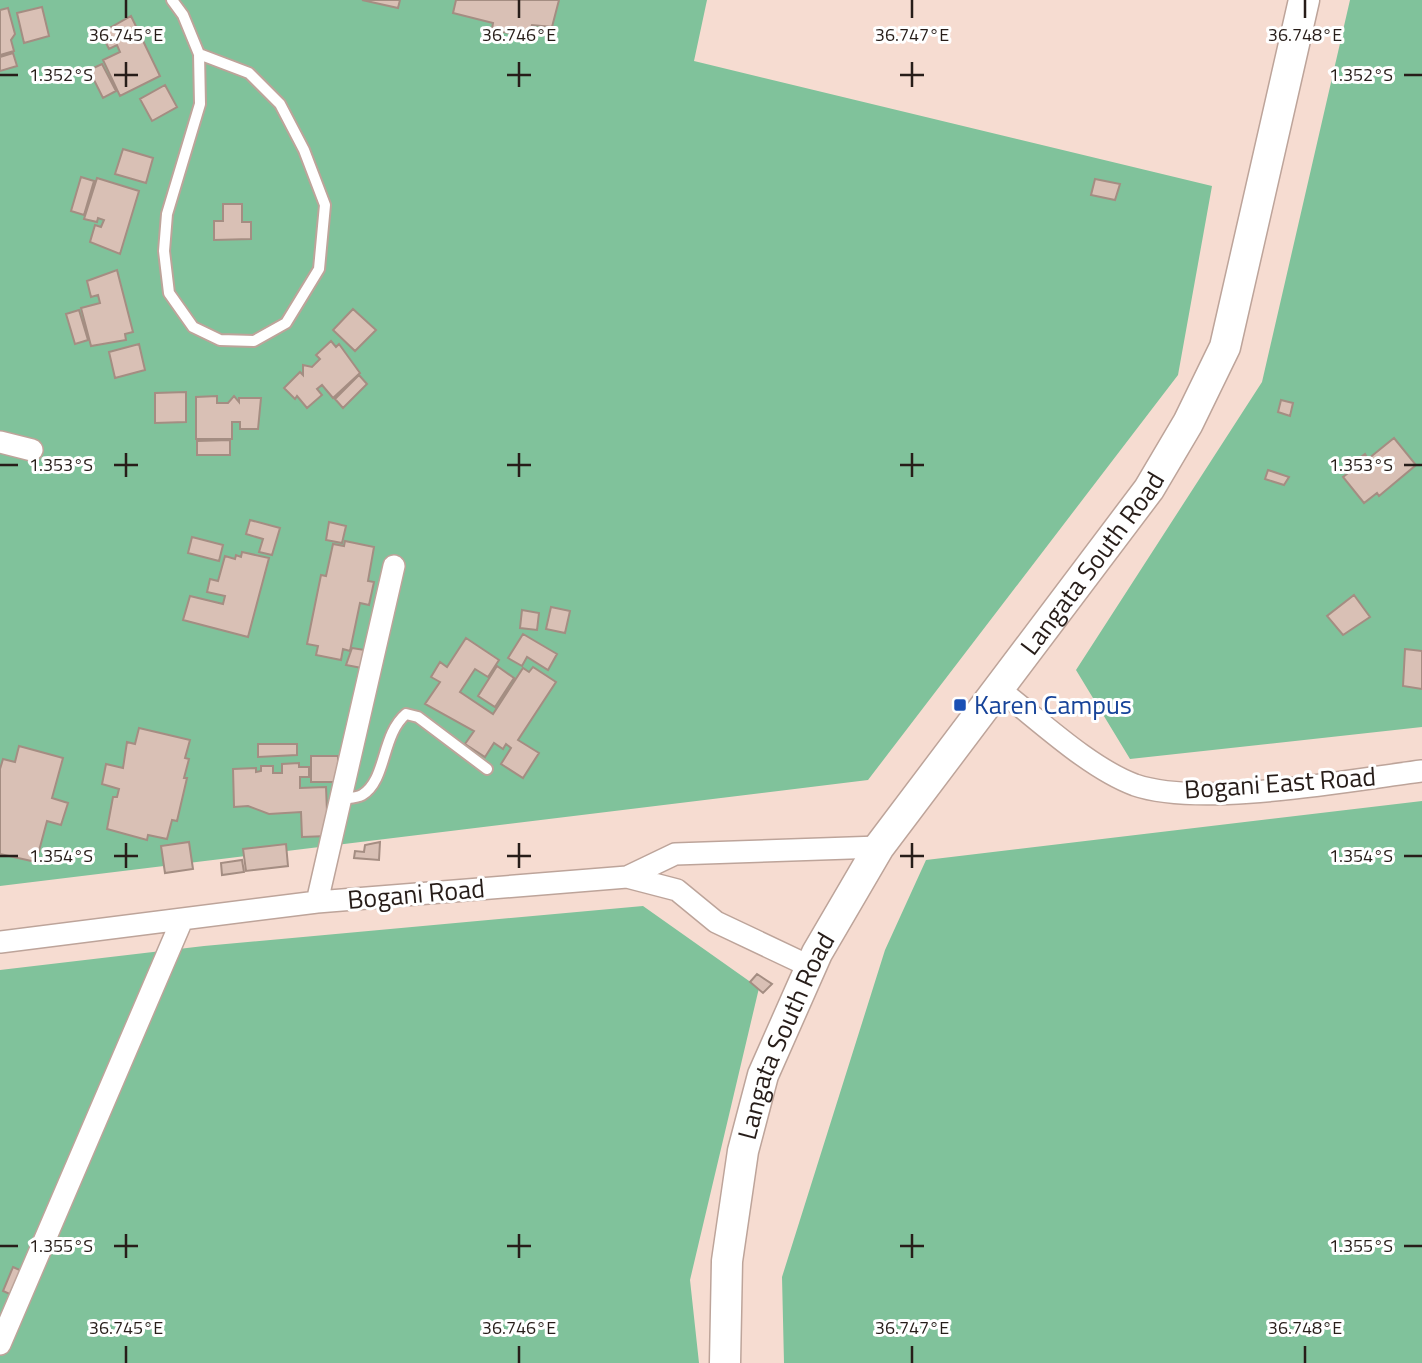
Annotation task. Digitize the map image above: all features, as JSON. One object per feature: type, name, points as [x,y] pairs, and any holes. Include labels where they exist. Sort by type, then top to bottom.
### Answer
[{"type":"street","name":"Langata South Road","points":[[725,1363],[727,1261],[743,1151],[764,1075],[811,967],[879,848],[1149,489],[1188,423],[1225,347],[1304,0]]},
{"type":"street","points":[[0,442],[32,450]]},
{"type":"street","points":[[317,902],[394,566]]},
{"type":"street","name":"Bogani East Road","points":[[1000,690],[1114,774],[1136,785],[1164,791],[1247,791],[1422,771]]},
{"type":"street","points":[[627,877],[675,854],[879,848]]},
{"type":"street","name":"Bogani Road","points":[[0,942],[317,902],[627,877],[677,890],[716,922],[811,967]]},
{"type":"street","points":[[0,1344],[182,920]]},
{"type":"lane","points":[[172,0],[183,15],[199,54],[200,104],[167,214],[164,251],[169,293],[193,327],[220,340],[254,341],[285,323],[318,269],[325,205],[304,150],[280,104],[249,73],[199,54]]},
{"type":"lane","points":[[341,799],[362,795],[376,781],[396,723],[406,714],[418,717],[487,769]]},
{"type":"green space","points":[[0,0],[707,0],[694,61],[1212,186],[1178,375],[868,780],[0,886]]},
{"type":"green space","points":[[1350,0],[1422,0],[1422,727],[1130,759],[1076,670],[1262,382]]},
{"type":"green space","points":[[1422,801],[1422,1363],[784,1363],[782,1277],[885,950],[926,860]]},
{"type":"green space","points":[[643,906],[759,988],[690,1280],[699,1363],[0,1363],[0,970],[204,946]]},
{"type":"building","points":[[362,0],[400,0],[398,8]]},
{"type":"building","points":[[456,0],[559,0],[552,27],[532,25],[528,38],[492,29],[493,23],[453,13]]},
{"type":"building","points":[[42,7],[49,36],[24,43],[17,13]]},
{"type":"building","points":[[8,8],[15,34],[11,40],[14,51],[0,55],[0,10]]},
{"type":"building","points":[[131,16],[160,76],[120,96],[103,60],[120,52],[117,45],[109,49],[101,33]]},
{"type":"building","points":[[13,53],[17,66],[0,71],[0,57]]},
{"type":"building","points":[[102,64],[116,91],[103,98],[89,70]]},
{"type":"building","points":[[165,85],[177,107],[152,121],[140,99]]},
{"type":"building","points":[[123,149],[153,158],[146,183],[115,174]]},
{"type":"building","points":[[81,177],[94,181],[84,215],[71,211]]},
{"type":"building","points":[[97,178],[139,191],[120,254],[90,242],[95,225],[101,227],[104,220],[98,218],[97,222],[84,219]]},
{"type":"building","points":[[1095,179],[1120,184],[1115,200],[1091,195]]},
{"type":"building","points":[[223,204],[242,204],[242,222],[251,222],[251,239],[214,240],[214,221],[223,221]]},
{"type":"building","points":[[117,270],[133,332],[125,334],[126,340],[91,346],[81,308],[100,303],[98,295],[91,297],[87,281]]},
{"type":"building","points":[[353,309],[376,330],[355,351],[333,330]]},
{"type":"building","points":[[79,310],[88,340],[75,344],[66,314]]},
{"type":"building","points":[[331,341],[336,347],[339,344],[360,373],[333,398],[322,385],[317,389],[322,395],[307,408],[297,396],[295,399],[284,388],[300,372],[303,375],[303,365],[312,367],[320,359],[316,355]]},
{"type":"building","points":[[139,344],[145,370],[115,378],[109,352]]},
{"type":"building","points":[[359,375],[367,384],[343,408],[335,399]]},
{"type":"building","points":[[186,392],[186,422],[155,423],[155,393]]},
{"type":"building","points":[[217,396],[217,403],[228,403],[234,396],[239,402],[239,398],[261,398],[258,429],[240,429],[240,422],[232,422],[232,439],[196,439],[196,397]]},
{"type":"building","points":[[1281,400],[1293,403],[1290,416],[1278,412]]},
{"type":"building","points":[[1394,438],[1416,465],[1379,496],[1377,493],[1364,503],[1343,477],[1360,464],[1357,460],[1365,454],[1368,459]]},
{"type":"building","points":[[230,440],[230,455],[197,455],[197,441]]},
{"type":"building","points":[[1268,470],[1289,477],[1284,485],[1265,479]]},
{"type":"building","points":[[250,520],[280,528],[272,555],[259,552],[263,539],[246,534]]},
{"type":"building","points":[[329,522],[346,526],[342,543],[326,540]]},
{"type":"building","points":[[192,537],[223,545],[219,561],[188,553]]},
{"type":"building","points":[[345,541],[374,547],[368,581],[374,582],[369,605],[360,603],[350,651],[343,649],[341,660],[316,655],[318,646],[307,644],[321,575],[326,576],[333,544],[344,546]]},
{"type":"building","points":[[242,552],[269,558],[248,637],[183,620],[190,596],[223,604],[225,596],[207,592],[210,579],[218,581],[225,556],[235,559],[236,555],[241,557]]},
{"type":"building","points":[[1354,595],[1370,617],[1343,635],[1327,616]]},
{"type":"building","points":[[551,607],[570,611],[565,633],[546,629]]},
{"type":"building","points":[[522,610],[539,613],[537,630],[520,628]]},
{"type":"building","points":[[523,634],[557,654],[548,670],[527,657],[522,666],[508,658]]},
{"type":"building","points":[[466,638],[499,660],[488,677],[475,669],[460,692],[493,714],[523,668],[529,672],[533,667],[556,682],[518,740],[539,753],[523,778],[501,764],[511,748],[506,744],[503,749],[494,743],[485,757],[465,744],[474,731],[425,704],[440,682],[431,677],[440,662],[447,667]]},
{"type":"building","points":[[352,648],[371,651],[367,669],[346,665]]},
{"type":"building","points":[[1405,649],[1422,651],[1422,689],[1403,686]]},
{"type":"building","points":[[497,666],[514,678],[495,707],[478,696]]},
{"type":"building","points":[[139,728],[190,740],[185,758],[189,759],[184,778],[187,778],[177,821],[172,820],[167,839],[148,835],[147,840],[107,829],[113,797],[117,797],[119,789],[102,784],[106,764],[123,768],[127,742],[135,744]]},
{"type":"building","points":[[258,744],[297,744],[297,755],[258,757]]},
{"type":"building","points":[[19,746],[63,758],[52,798],[68,803],[61,825],[47,821],[36,862],[0,854],[0,769],[3,759],[15,762]]},
{"type":"building","points":[[311,756],[338,756],[338,782],[311,782]]},
{"type":"building","points":[[299,763],[299,767],[309,767],[309,777],[300,777],[300,788],[326,787],[328,836],[302,837],[301,812],[269,814],[248,806],[234,807],[233,769],[256,768],[256,772],[261,771],[261,766],[273,766],[273,773],[282,773],[282,764]]},
{"type":"building","points":[[189,842],[193,869],[165,873],[161,846]]},
{"type":"building","points":[[380,842],[379,860],[354,858],[355,851],[364,852],[365,845]]},
{"type":"building","points":[[286,844],[288,866],[246,871],[243,849]]},
{"type":"building","points":[[242,860],[244,872],[222,875],[221,863]]},
{"type":"building","points":[[757,974],[772,984],[763,993],[750,982]]},
{"type":"building","points":[[13,1267],[24,1272],[14,1296],[3,1291]]},
{"type":"place","name":"Karen Campus","points":[[960,705]]}]
